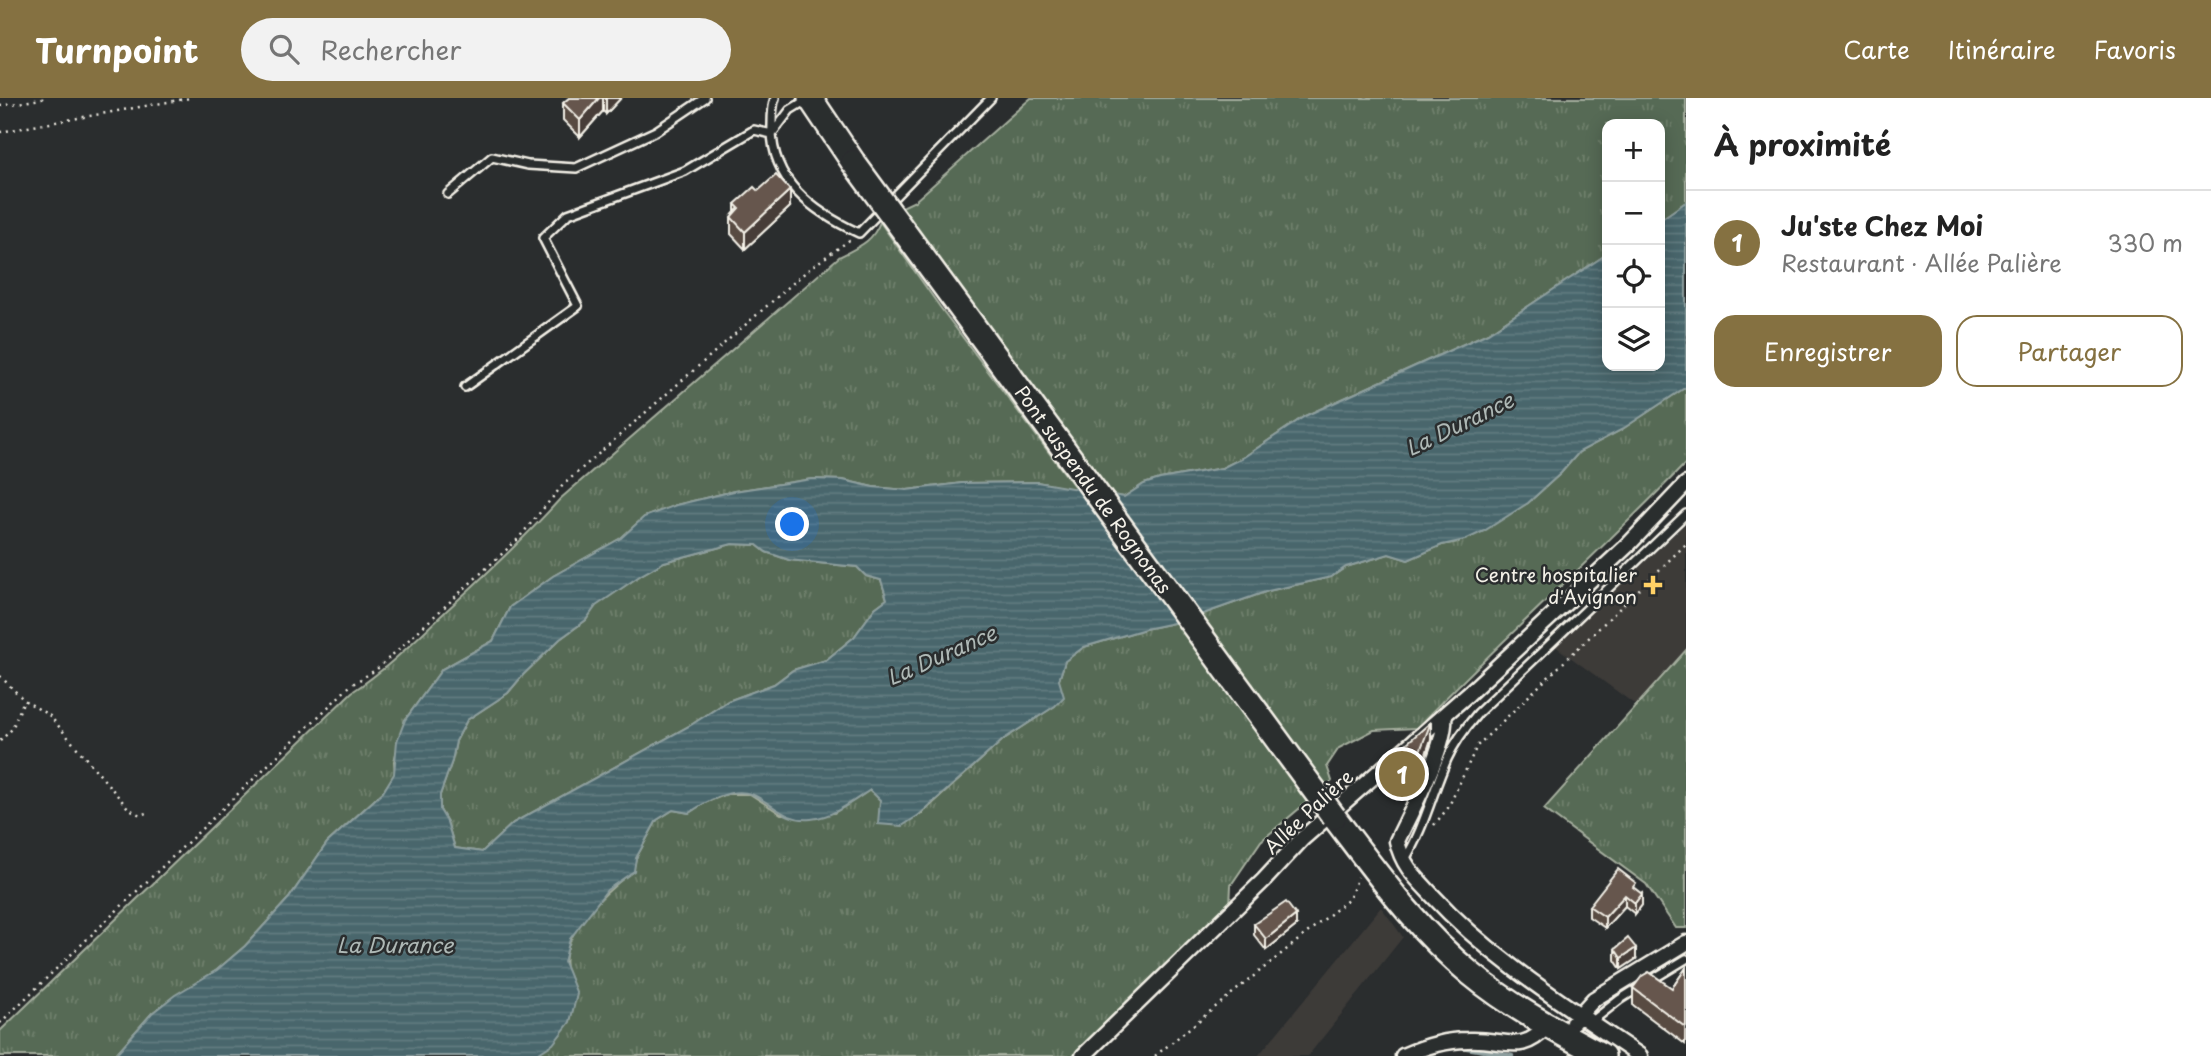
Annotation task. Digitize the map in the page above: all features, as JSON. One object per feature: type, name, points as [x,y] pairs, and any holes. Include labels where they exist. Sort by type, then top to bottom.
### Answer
[{"type":"main road","name":"Pont suspendu de Rognonas","points":[[810,98],[853,162],[1394,895],[1430,936],[1471,974],[1556,1030],[1603,1056]]},
{"type":"street","name":"Allée Palière","points":[[1083,1056],[1264,880],[1302,839],[1444,715],[1629,544],[1686,484]]},
{"type":"street","points":[[1444,715],[1445,726],[1426,778],[1397,841],[1407,868],[1480,943],[1640,1056]]},
{"type":"street","points":[[1403,1056],[1441,1043],[1468,1040],[1488,1041],[1517,1048],[1533,1044],[1556,1030],[1584,1019],[1594,999],[1686,943]]},
{"type":"lane","points":[[448,194],[492,157],[528,165],[576,168],[656,131],[705,98]]},
{"type":"lane","points":[[772,134],[790,110],[810,98]]},
{"type":"lane","points":[[772,99],[773,156],[794,190],[831,220],[859,233],[990,98]]},
{"type":"lane","points":[[465,387],[578,306],[543,238],[568,214],[685,172],[754,130],[772,134]]},
{"type":"lane","points":[[1404,862],[1419,834],[1448,757],[1460,735],[1478,713],[1686,514]]},
{"type":"lane","points":[[1584,1019],[1686,960]]},
{"type":"path","points":[[0,106],[47,98]]},
{"type":"path","points":[[0,132],[190,98]]},
{"type":"path","points":[[0,1023],[351,685],[377,669],[517,540],[563,485],[809,269],[859,233]]},
{"type":"path","points":[[1419,834],[1433,826],[1448,808],[1477,746],[1686,544]]},
{"type":"path","points":[[0,676],[24,700],[50,716],[128,808],[140,815],[146,813]]},
{"type":"path","points":[[0,741],[12,729],[24,700]]},
{"type":"path","points":[[1155,1056],[1349,899],[1365,857]]},
{"type":"shaded area","name":"Centre hospitalier d'Avignon","points":[[1686,523],[1686,742],[1555,646]]},
{"type":"shaded area","points":[[1381,907],[1403,937],[1308,1056],[1258,1056]]},
{"type":"green space","points":[[1031,98],[1686,98],[1686,202],[1665,217],[1665,119],[1602,119],[1602,257],[1488,333],[1305,416],[1244,457],[1222,468],[1144,484],[1124,497],[1111,495],[898,209],[915,201]]},
{"type":"green space","points":[[880,222],[1077,490],[1037,482],[962,483],[907,490],[873,487],[843,480],[812,479],[734,491],[676,505],[644,517],[621,538],[553,576],[510,607],[493,641],[442,669],[405,720],[394,761],[395,774],[383,792],[327,843],[289,898],[245,946],[217,970],[152,1013],[114,1056],[0,1056],[0,1031],[352,692],[412,644],[504,557],[560,499],[839,257],[869,240]]},
{"type":"green space","points":[[1686,387],[1686,463],[1416,728],[1374,730],[1339,748],[1327,766],[1332,781],[1261,841],[1231,885],[1230,906],[1073,1056],[534,1056],[567,973],[569,944],[576,930],[597,902],[633,871],[636,858],[657,820],[673,810],[689,813],[702,804],[727,794],[750,794],[781,814],[834,813],[870,790],[880,800],[920,815],[1004,739],[1055,706],[1065,661],[1084,647],[1183,621],[1268,591],[1331,577],[1346,567],[1389,554],[1408,560],[1442,545],[1458,542],[1528,503],[1561,473],[1579,452],[1621,430]]},
{"type":"green space","points":[[732,544],[757,545],[766,552],[789,560],[857,567],[866,576],[881,580],[887,599],[875,608],[854,637],[826,660],[793,670],[774,684],[728,701],[691,725],[513,823],[482,852],[455,848],[447,822],[440,810],[440,795],[456,741],[467,720],[508,693],[560,639],[586,620],[595,606],[641,575],[664,562]]},
{"type":"green space","points":[[1686,650],[1686,928],[1676,928],[1646,884],[1544,809]]},
{"type":"water","name":"La Durance","points":[[1686,202],[1686,387],[1621,430],[1579,452],[1561,473],[1528,503],[1465,540],[1442,545],[1408,560],[1389,554],[1346,567],[1331,577],[1268,591],[1183,621],[1084,647],[1065,661],[1059,680],[1064,697],[1055,706],[1004,739],[919,815],[902,826],[878,824],[880,800],[870,790],[835,812],[811,819],[786,815],[758,797],[743,792],[718,797],[689,813],[673,810],[657,820],[636,858],[634,871],[607,890],[570,939],[564,962],[577,994],[570,1022],[553,1044],[534,1056],[114,1056],[152,1013],[175,995],[217,970],[245,946],[289,898],[327,843],[383,792],[394,774],[397,741],[405,720],[442,669],[493,641],[510,607],[553,576],[621,538],[644,517],[676,505],[734,491],[812,479],[843,480],[873,487],[907,490],[962,483],[1037,482],[1124,497],[1144,484],[1160,479],[1222,468],[1244,457],[1305,416],[1488,333],[1602,257],[1602,371],[1665,371],[1665,217]],"holes":[[[732,544],[757,545],[766,552],[789,560],[857,567],[866,576],[881,580],[887,599],[875,608],[854,637],[826,660],[793,670],[774,684],[728,701],[691,725],[513,823],[482,852],[455,848],[447,822],[440,810],[440,795],[456,741],[467,720],[508,693],[560,639],[586,620],[596,606],[664,562]]]},
{"type":"building","points":[[569,98],[599,98],[580,120],[563,103]]},
{"type":"building","points":[[776,175],[790,190],[745,232],[731,217],[739,208],[735,204],[754,187],[758,191]]},
{"type":"building","points":[[1431,722],[1417,759],[1404,771],[1391,757]]},
{"type":"building","points":[[1618,869],[1636,883],[1633,887],[1642,894],[1635,903],[1625,895],[1605,917],[1589,906]]},
{"type":"building","points":[[1286,902],[1296,915],[1266,939],[1254,924]]},
{"type":"building","points":[[1628,938],[1636,948],[1621,958],[1615,949]]},
{"type":"building","points":[[1686,968],[1685,1027],[1633,988],[1642,976],[1649,972],[1672,988]]},
{"type":"waterway","points":[[1462,1047],[1512,1056]]},
{"type":"waterway","points":[[1423,1056],[1439,1050]]},
{"type":"place","name":"Centre hospitalier d'Avignon","points":[[1653,585]]},
{"type":"place","name":"Ju'ste Chez Moi","points":[[1402,774]]}]
